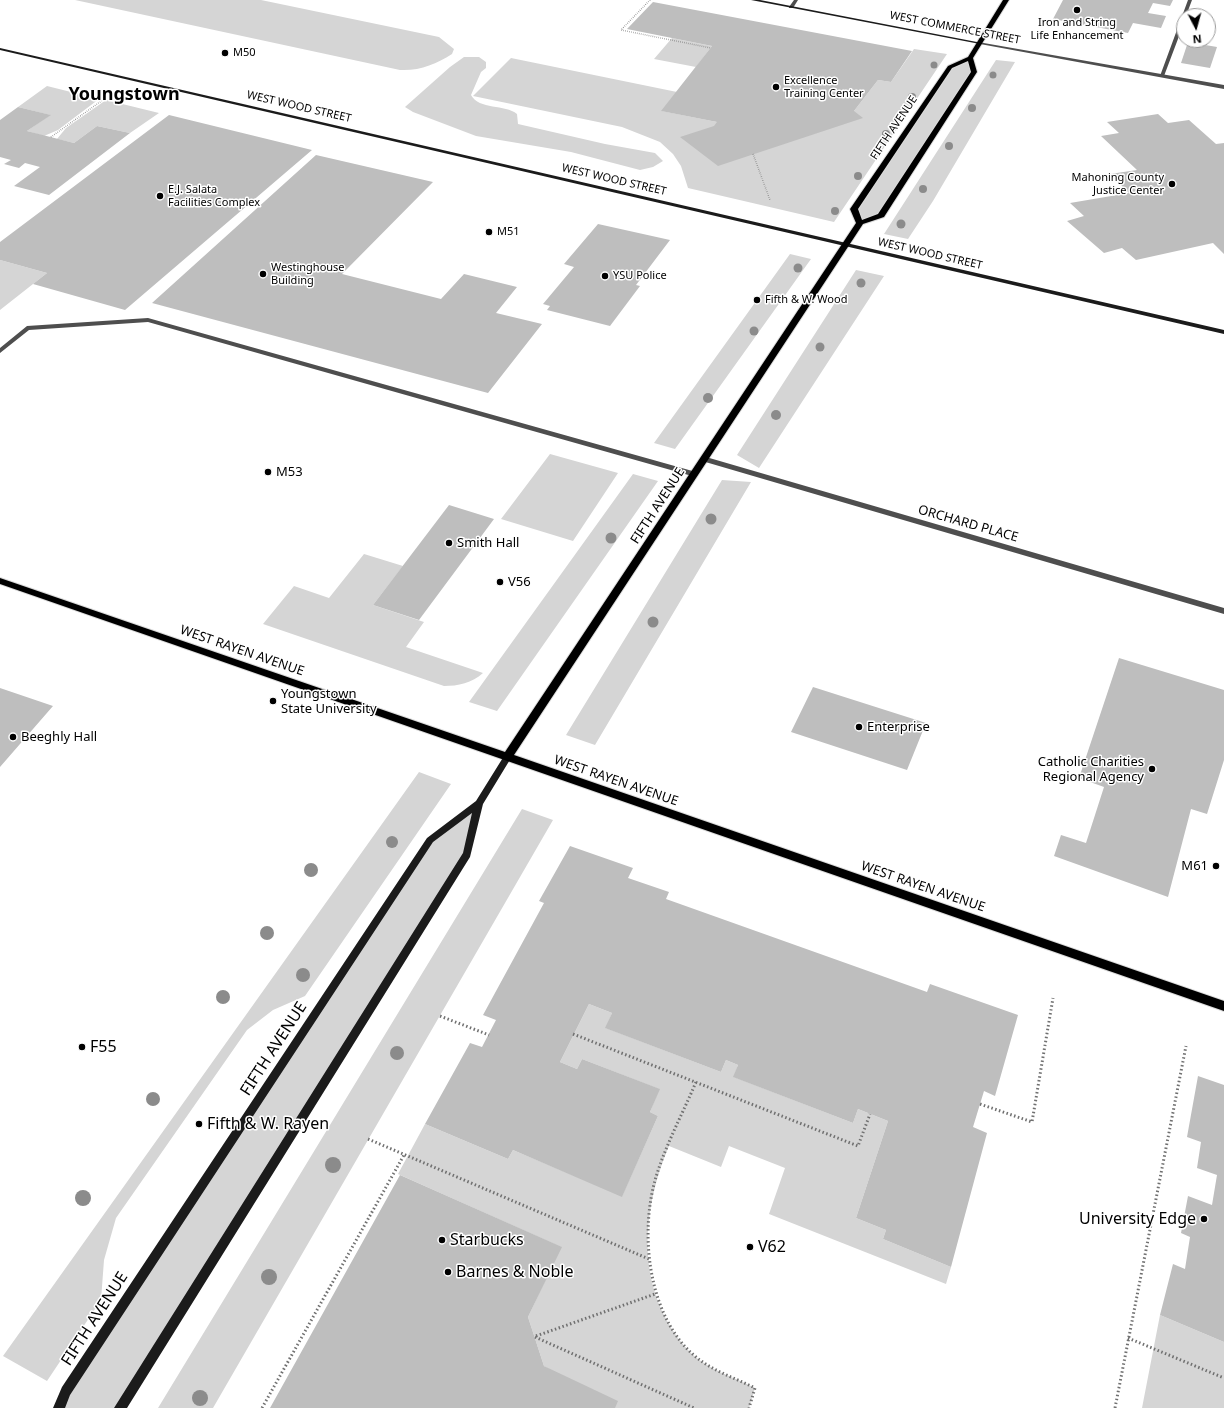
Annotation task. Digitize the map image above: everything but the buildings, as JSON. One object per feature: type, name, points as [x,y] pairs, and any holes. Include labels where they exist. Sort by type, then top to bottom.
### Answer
[{"type":"main road","points":[[860,223],[881,215],[974,72],[970,58],[1006,0]]},
{"type":"main road","name":"FIFTH AVENUE","points":[[508,758],[860,223],[854,209],[950,67],[970,58]]},
{"type":"main road","name":"WEST RAYEN AVENUE","points":[[0,581],[1224,1006]]},
{"type":"street","name":"WEST COMMERCE STREET","points":[[753,0],[1224,87]]},
{"type":"street","points":[[791,7],[796,0]]},
{"type":"street","points":[[1162,76],[1176,38]]},
{"type":"street","name":"WEST WOOD STREET","points":[[0,49],[1224,332]]},
{"type":"street","points":[[0,351],[27,328],[148,320],[694,474]]},
{"type":"street","name":"ORCHARD PLACE","points":[[704,459],[1224,611]]},
{"type":"street","name":"FIFTH AVENUE","points":[[120,1408],[467,854],[479,803],[508,758]]},
{"type":"street","name":"FIFTH AVENUE","points":[[59,1408],[66,1391],[430,840],[479,803]]},
{"type":"path","points":[[650,0],[621,30],[711,48]]},
{"type":"path","points":[[51,137],[132,79]]},
{"type":"path","points":[[753,154],[770,201]]},
{"type":"path","points":[[980,1104],[1032,1122],[1053,998]]},
{"type":"path","points":[[440,1016],[489,1035]]},
{"type":"path","points":[[573,1034],[858,1146],[870,1114]]},
{"type":"path","points":[[1115,1408],[1186,1046]]},
{"type":"path","points":[[696,1082],[656,1178],[647,1235],[649,1259],[655,1294],[663,1312],[690,1351],[707,1365],[755,1388],[749,1408]]},
{"type":"path","points":[[368,1139],[649,1259]]},
{"type":"path","points":[[262,1408],[404,1155]]},
{"type":"path","points":[[655,1294],[535,1336],[694,1408]]},
{"type":"path","points":[[1128,1338],[1224,1378]]},
{"type":"shaded area","points":[[75,0],[261,0],[439,37],[454,49],[452,54],[434,64],[421,68],[400,70]]},
{"type":"shaded area","points":[[672,38],[712,46],[696,67],[654,59]]},
{"type":"shaded area","points":[[914,49],[947,54],[834,222],[688,188],[681,166],[673,154],[660,142],[622,127],[473,96],[511,58],[677,92],[662,111],[717,122],[854,111],[878,80],[891,82]]},
{"type":"shaded area","points":[[464,57],[479,57],[486,62],[486,68],[481,72],[471,95],[475,100],[486,105],[512,111],[517,114],[518,124],[605,144],[655,153],[663,161],[653,167],[640,170],[571,152],[476,136],[413,112],[405,107],[450,67]]},
{"type":"shaded area","points":[[970,58],[974,72],[881,215],[860,223],[854,209],[950,67]]},
{"type":"shaded area","points":[[996,60],[1015,62],[933,201],[908,239],[884,234]]},
{"type":"shaded area","points":[[47,86],[99,99],[58,130],[44,136],[27,131],[50,115],[18,107]]},
{"type":"shaded area","points":[[106,100],[159,113],[130,133],[97,126],[74,143],[57,139],[66,128]]},
{"type":"shaded area","points":[[790,254],[811,259],[675,449],[654,443]]},
{"type":"shaded area","points":[[0,260],[47,273],[0,310]]},
{"type":"shaded area","points":[[856,270],[884,276],[759,468],[737,455]]},
{"type":"shaded area","points":[[550,454],[618,473],[573,541],[501,519]]},
{"type":"shaded area","points":[[633,474],[658,481],[497,711],[469,702]]},
{"type":"shaded area","points":[[722,480],[751,482],[595,745],[566,735]]},
{"type":"shaded area","points":[[364,554],[403,566],[373,605],[424,622],[406,647],[483,673],[465,683],[444,686],[263,624],[294,586],[329,598]]},
{"type":"shaded area","points":[[419,772],[451,784],[305,996],[273,1010],[247,1030],[116,1218],[104,1260],[101,1300],[47,1381],[3,1356]]},
{"type":"shaded area","points":[[479,803],[467,854],[120,1408],[59,1408],[430,840]]},
{"type":"shaded area","points":[[522,809],[553,820],[213,1408],[158,1408]]},
{"type":"shaded area","points":[[589,1004],[612,1013],[606,1028],[721,1072],[726,1060],[738,1065],[734,1077],[853,1123],[858,1109],[888,1121],[856,1218],[886,1230],[883,1239],[951,1267],[946,1284],[769,1214],[785,1168],[729,1146],[721,1167],[669,1146],[659,1172],[652,1199],[648,1226],[648,1252],[651,1278],[659,1304],[671,1328],[689,1351],[712,1368],[755,1388],[749,1408],[615,1408],[544,1366],[528,1317],[561,1247],[398,1174],[425,1124],[508,1159],[513,1150],[622,1196],[658,1116],[650,1112],[659,1089],[582,1059],[577,1069],[560,1062]]},
{"type":"shaded area","points":[[1160,1315],[1224,1342],[1224,1408],[1142,1408]]},
{"type":"place","name":"Iron and String Life Enhancement","points":[[1077,10]]},
{"type":"place","name":"M50","points":[[225,53]]},
{"type":"place","name":"Excellence Training Center","points":[[776,87]]},
{"type":"place","name":"Mahoning County Justice Center","points":[[1172,184]]},
{"type":"place","name":"E.J. Salata Facilities Complex","points":[[160,196]]},
{"type":"place","name":"M51","points":[[489,232]]},
{"type":"place","name":"Westinghouse Building","points":[[263,274]]},
{"type":"place","name":"YSU Police","points":[[605,276]]},
{"type":"place","name":"Fifth & W. Wood","points":[[757,300]]},
{"type":"place","name":"M53","points":[[268,472]]},
{"type":"place","name":"Smith Hall","points":[[449,543]]},
{"type":"place","name":"V56","points":[[500,582]]},
{"type":"place","name":"Youngstown State University","points":[[273,701]]},
{"type":"place","name":"Enterprise","points":[[859,727]]},
{"type":"place","name":"Beeghly Hall","points":[[13,737]]},
{"type":"place","name":"Catholic Charities Regional Agency","points":[[1152,769]]},
{"type":"place","name":"M61","points":[[1216,866]]},
{"type":"place","name":"F55","points":[[82,1047]]},
{"type":"place","name":"Fifth & W. Rayen","points":[[199,1124]]},
{"type":"place","name":"University Edge","points":[[1204,1219]]},
{"type":"place","name":"Starbucks","points":[[442,1240]]},
{"type":"place","name":"V62","points":[[750,1247]]},
{"type":"place","name":"Barnes & Noble","points":[[448,1272]]},
{"type":"district","name":"Youngstown","points":[[124,95]]}]
